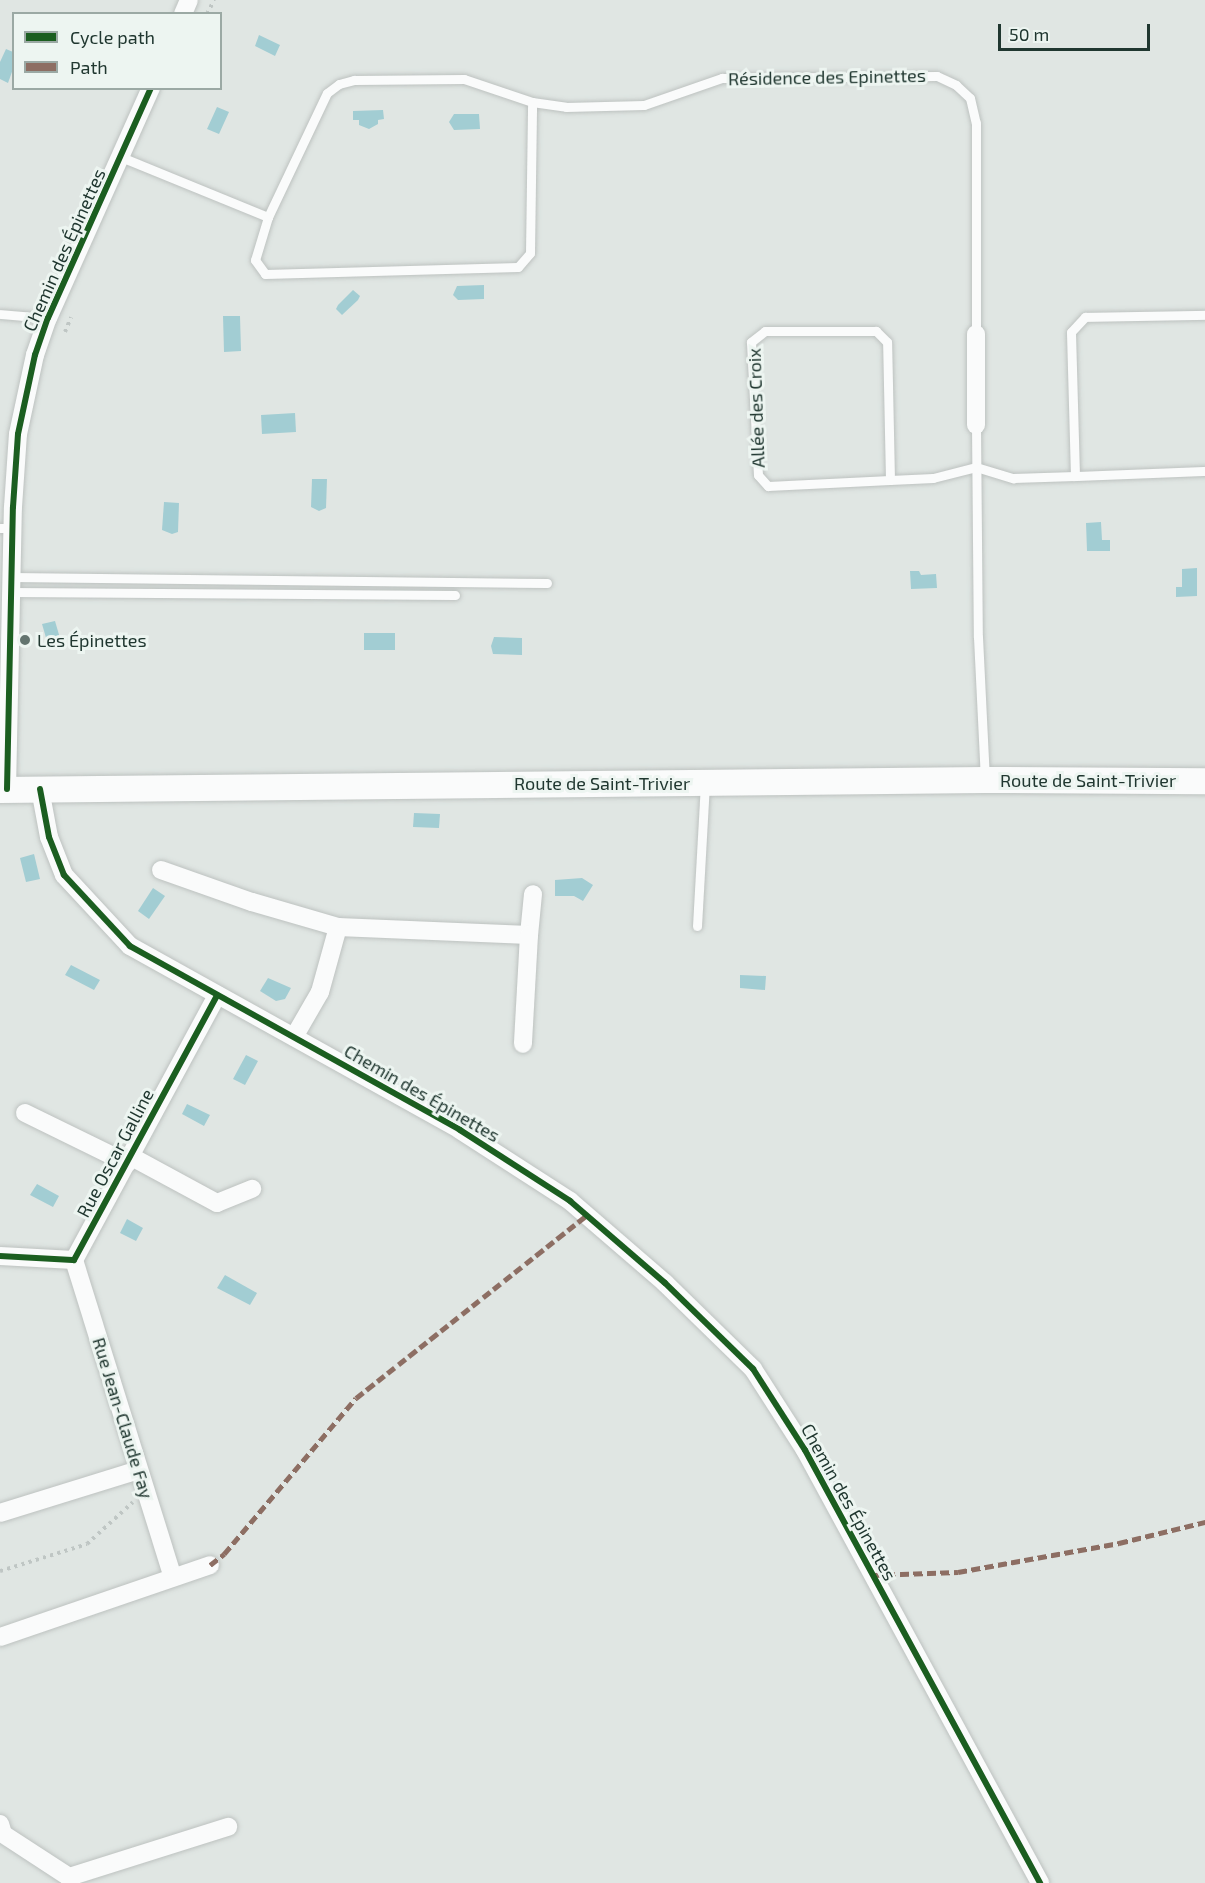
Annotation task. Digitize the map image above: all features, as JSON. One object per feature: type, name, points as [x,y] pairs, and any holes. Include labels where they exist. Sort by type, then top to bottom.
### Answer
[{"type":"main road","name":"Route de Saint-Trivier","points":[[4,789],[985,780],[1205,781]]},
{"type":"street","name":"Chemin des Épinettes","points":[[4,789],[11,585],[6,528],[18,434],[35,355],[48,318],[150,90]]},
{"type":"street","name":"Résidence des Epinettes","points":[[976,334],[976,426]]},
{"type":"street","name":"Chemin des Épinettes","points":[[40,789],[48,837],[64,875],[90,906],[130,946],[460,1130],[570,1201],[665,1284],[753,1369],[805,1450],[1040,1883]]},
{"type":"street","points":[[161,870],[252,902],[338,927],[530,934]]},
{"type":"street","points":[[523,1044],[533,894]]},
{"type":"street","points":[[294,1037],[320,993],[338,927]]},
{"type":"street","name":"Rue Oscar Galline","points":[[74,1260],[217,994]]},
{"type":"street","points":[[25,1113],[217,1203],[252,1189]]},
{"type":"street","points":[[0,1256],[74,1260]]},
{"type":"street","name":"Rue Jean-Claude Fay","points":[[74,1260],[173,1577]]},
{"type":"street","points":[[0,1513],[139,1470]]},
{"type":"street","points":[[0,1637],[210,1565]]},
{"type":"street","points":[[0,1824],[3,1833],[70,1880],[228,1827]]},
{"type":"lane","name":"Résidence des Epinettes","points":[[532,102],[530,253],[518,267],[265,274],[255,260],[268,217],[327,93],[339,84],[354,80],[464,79],[532,102],[566,107],[644,105],[722,78],[937,76],[956,85],[970,98],[976,123],[976,334]]},
{"type":"lane","points":[[121,157],[268,217]]},
{"type":"lane","points":[[0,314],[48,318]]},
{"type":"lane","points":[[1075,476],[1071,332],[1085,317],[1202,315]]},
{"type":"lane","name":"Allée des Croix","points":[[890,480],[887,342],[876,331],[765,331],[751,342],[758,475],[768,486],[933,478],[976,467],[1013,477],[1201,471]]},
{"type":"lane","name":"Résidence des Epinettes","points":[[976,426],[976,467]]},
{"type":"lane","points":[[976,467],[978,637],[985,780]]},
{"type":"lane","points":[[11,585],[240,578],[547,583]]},
{"type":"lane","points":[[11,585],[454,595]]},
{"type":"lane","points":[[697,926],[705,782]]},
{"type":"path","points":[[63,337],[72,315]]},
{"type":"path","points":[[0,1571],[87,1544],[129,1504],[147,1497]]},
{"type":"water","points":[[259,35],[280,45],[275,56],[255,46]]},
{"type":"water","points":[[6,49],[12,52],[12,72],[8,83],[0,79],[0,62]]},
{"type":"water","points":[[217,107],[229,112],[219,134],[207,129]]},
{"type":"water","points":[[383,110],[384,119],[378,120],[378,124],[369,129],[359,125],[359,120],[353,120],[353,111]]},
{"type":"water","points":[[454,114],[479,114],[480,129],[454,130],[449,122]]},
{"type":"water","points":[[484,285],[484,299],[458,300],[453,295],[457,286]]},
{"type":"water","points":[[353,290],[360,296],[342,315],[336,309]]},
{"type":"water","points":[[223,316],[240,316],[241,351],[224,352]]},
{"type":"water","points":[[295,413],[296,432],[262,434],[261,415]]},
{"type":"water","points":[[312,479],[327,479],[326,508],[319,511],[311,507]]},
{"type":"water","points":[[164,502],[179,503],[178,532],[172,534],[162,530]]},
{"type":"water","points":[[1101,522],[1102,540],[1110,540],[1110,551],[1087,551],[1086,523]]},
{"type":"water","points":[[1197,568],[1197,596],[1176,597],[1176,587],[1182,587],[1182,569]]},
{"type":"water","points":[[910,571],[919,571],[921,575],[936,574],[937,588],[911,589]]},
{"type":"water","points":[[55,621],[62,645],[49,648],[42,624]]},
{"type":"water","points":[[364,633],[395,633],[395,650],[364,650]]},
{"type":"water","points":[[494,637],[522,638],[522,655],[493,654],[491,646]]},
{"type":"water","points":[[414,813],[440,814],[439,828],[413,827]]},
{"type":"water","points":[[34,854],[40,879],[26,882],[20,858]]},
{"type":"water","points":[[582,878],[593,885],[583,901],[574,896],[555,896],[555,880]]},
{"type":"water","points":[[153,888],[165,896],[149,919],[138,911]]},
{"type":"water","points":[[71,965],[100,980],[94,990],[65,975]]},
{"type":"water","points":[[740,975],[766,976],[765,990],[740,988]]},
{"type":"water","points":[[268,978],[291,988],[285,999],[276,1001],[260,991]]},
{"type":"water","points":[[246,1055],[258,1061],[245,1085],[233,1079]]},
{"type":"water","points":[[187,1104],[210,1115],[204,1126],[182,1114]]},
{"type":"water","points":[[37,1184],[59,1196],[53,1207],[30,1195]]},
{"type":"water","points":[[127,1219],[143,1228],[136,1241],[120,1233]]},
{"type":"water","points":[[225,1275],[257,1293],[250,1305],[217,1288]]},
{"type":"marked path","points":[[210,1565],[224,1554],[356,1398],[587,1215]]},
{"type":"marked path","points":[[873,1575],[958,1572],[1119,1543],[1205,1522]]},
{"type":"cycle path","points":[[7,789],[13,507],[18,434],[35,355],[48,318],[150,90]]},
{"type":"cycle path","points":[[40,789],[49,837],[64,875],[130,946],[460,1130],[570,1201],[665,1283],[753,1369],[805,1450],[1040,1883]]},
{"type":"cycle path","points":[[0,1256],[74,1260],[217,995]]},
{"type":"place","name":"Les Épinettes","points":[[25,640]]}]
